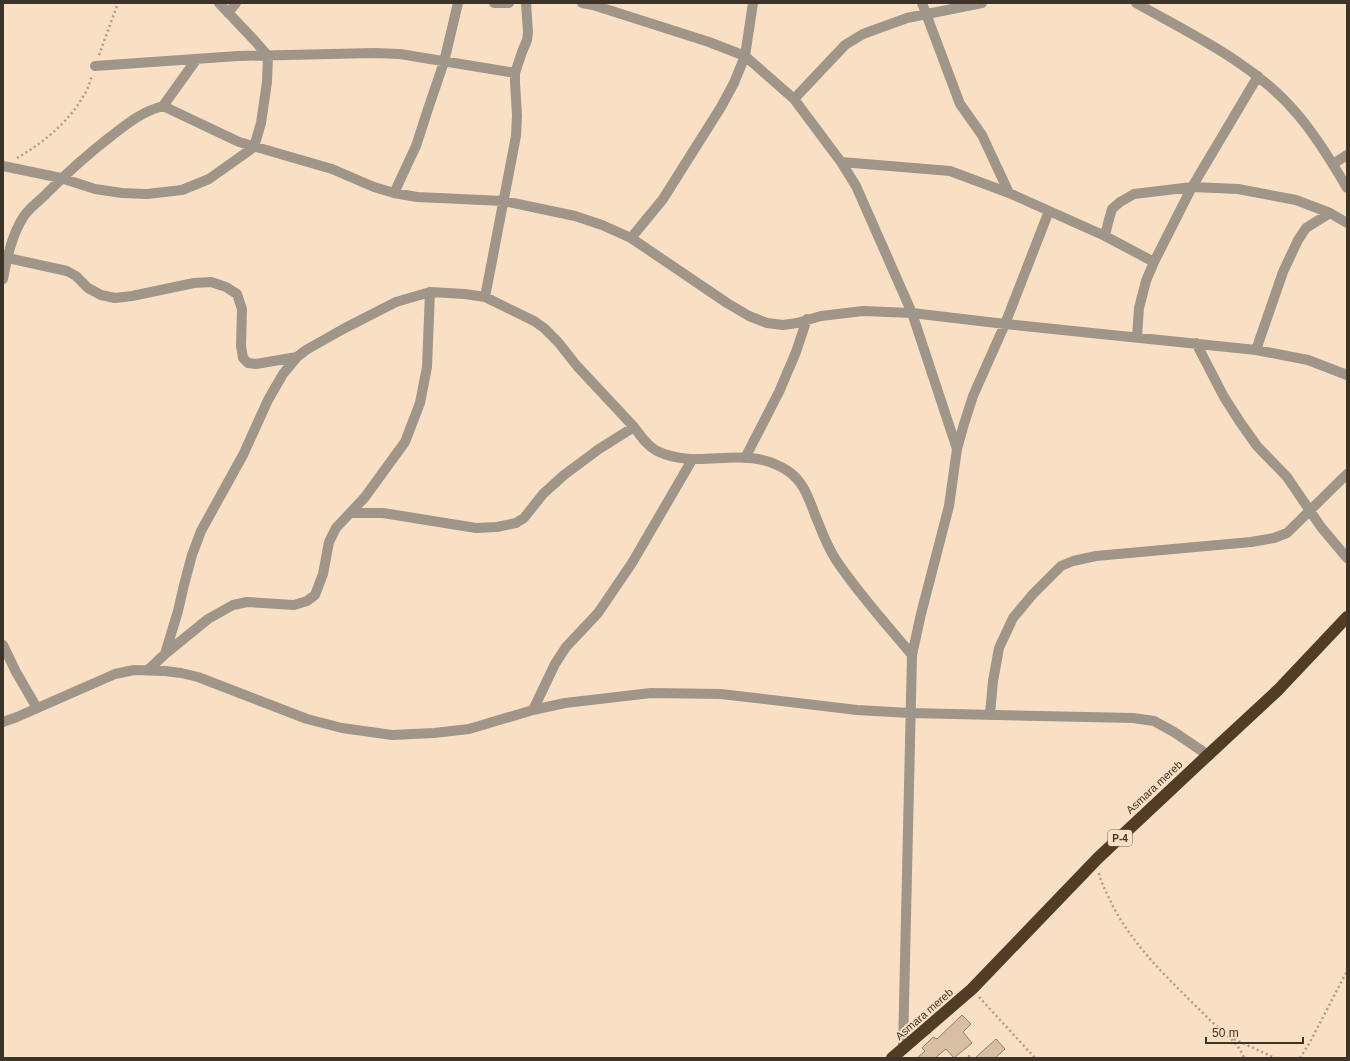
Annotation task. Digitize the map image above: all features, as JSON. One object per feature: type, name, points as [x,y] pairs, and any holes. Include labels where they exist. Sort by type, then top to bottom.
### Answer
[{"type":"highway","name":"Asmara mereb","points":[[892,1058],[972,989],[1098,858],[1278,690],[1347,617]]},
{"type":"street","points":[[3,166],[61,178],[95,189],[122,193],[147,194],[182,190],[209,179],[254,147],[262,123],[267,82],[268,56],[219,3]]},
{"type":"street","points":[[228,13],[236,3]]},
{"type":"street","points":[[394,193],[416,146],[444,62],[458,3]]},
{"type":"street","points":[[494,3],[509,3]]},
{"type":"street","points":[[485,297],[516,136],[517,115],[515,83],[516,73],[527,40],[528,32],[526,3]]},
{"type":"street","points":[[582,3],[593,5],[709,42],[746,56],[794,99],[841,162],[856,186],[912,313],[957,449]]},
{"type":"street","points":[[631,238],[663,199],[721,107],[734,82],[746,56],[753,3]]},
{"type":"street","points":[[922,3],[960,104],[982,135],[1009,193]]},
{"type":"street","points":[[794,99],[845,45],[870,31],[907,18],[982,3]]},
{"type":"street","points":[[1136,3],[1217,48],[1258,76],[1298,115],[1333,164],[1347,188]]},
{"type":"street","points":[[96,66],[238,56],[374,53],[400,54],[516,73]]},
{"type":"street","points":[[3,279],[8,258],[20,224],[25,215],[61,178],[94,149],[137,116],[163,106],[196,60]]},
{"type":"street","points":[[1137,337],[1140,308],[1146,281],[1154,262],[1192,187],[1258,76]]},
{"type":"street","points":[[163,106],[239,142],[332,169],[374,187],[394,193],[417,197],[504,201],[575,216],[602,225],[631,238],[708,291],[749,316],[767,323],[783,325],[797,323],[821,316],[863,311],[912,313],[1256,350],[1308,360],[1347,375]]},
{"type":"street","points":[[1333,164],[1347,155]]},
{"type":"street","points":[[841,162],[909,166],[950,171],[1009,193],[1105,236],[1154,262]]},
{"type":"street","points":[[1105,236],[1112,209],[1120,202],[1134,194],[1192,187],[1238,189],[1289,198],[1330,213],[1347,223]]},
{"type":"street","points":[[903,1049],[912,655],[949,506],[957,449],[964,424],[973,396],[1005,324],[1049,211]]},
{"type":"street","points":[[1256,350],[1283,272],[1298,240],[1306,228],[1330,213]]},
{"type":"street","points":[[8,258],[67,271],[76,276],[88,288],[101,295],[114,298],[132,296],[194,283],[211,282],[226,287],[237,294],[242,309],[241,346],[243,358],[248,363],[256,364],[297,358]]},
{"type":"street","points":[[148,670],[208,619],[233,605],[247,602],[294,605],[307,601],[314,595],[323,574],[329,542],[336,528],[365,497],[405,442],[420,403],[427,367],[430,292]]},
{"type":"street","points":[[165,654],[178,611],[192,555],[201,531],[243,455],[268,400],[283,374],[306,350],[338,331],[396,302],[430,292],[485,297],[524,316],[544,328],[634,427],[642,438],[655,450],[675,458],[692,460],[730,457],[757,458],[774,463],[789,472],[803,485],[826,542],[837,561],[912,655]]},
{"type":"street","points":[[745,458],[779,392],[796,352],[807,319]]},
{"type":"street","points":[[1196,343],[1224,397],[1240,422],[1257,446],[1287,477],[1310,511],[1347,558]]},
{"type":"street","points":[[351,512],[383,513],[476,528],[496,527],[516,523],[524,518],[543,494],[564,475],[599,449],[634,427]]},
{"type":"street","points":[[533,710],[555,664],[566,647],[598,613],[632,563],[692,460]]},
{"type":"street","points":[[990,714],[992,681],[999,648],[1013,618],[1033,594],[1061,566],[1073,561],[1096,556],[1252,542],[1274,538],[1287,533],[1347,474]]},
{"type":"street","points":[[3,645],[16,672],[37,708]]},
{"type":"street","points":[[3,722],[115,674],[134,670],[148,670],[176,672],[198,677],[307,719],[342,728],[392,735],[434,733],[469,729],[533,710],[565,703],[621,696],[651,693],[721,694],[850,709],[910,713],[1133,718],[1154,721],[1174,732],[1208,755]]},
{"type":"path","points":[[3,166],[26,153],[46,138],[69,117],[85,94],[118,3]]},
{"type":"path","points":[[1098,858],[1101,881],[1115,912],[1125,928],[1152,960],[1212,1022],[1231,1038],[1240,1048],[1244,1058]]},
{"type":"path","points":[[1300,1058],[1347,971]]},
{"type":"path","points":[[972,989],[1036,1058]]},
{"type":"path","points":[[1231,1038],[1275,1058]]},
{"type":"building","points":[[962,1015],[971,1024],[963,1032],[972,1043],[954,1058],[946,1049],[935,1058],[917,1058],[925,1051],[922,1048],[933,1037],[937,1039]]},
{"type":"building","points":[[996,1039],[1005,1049],[995,1058],[975,1058]]}]
